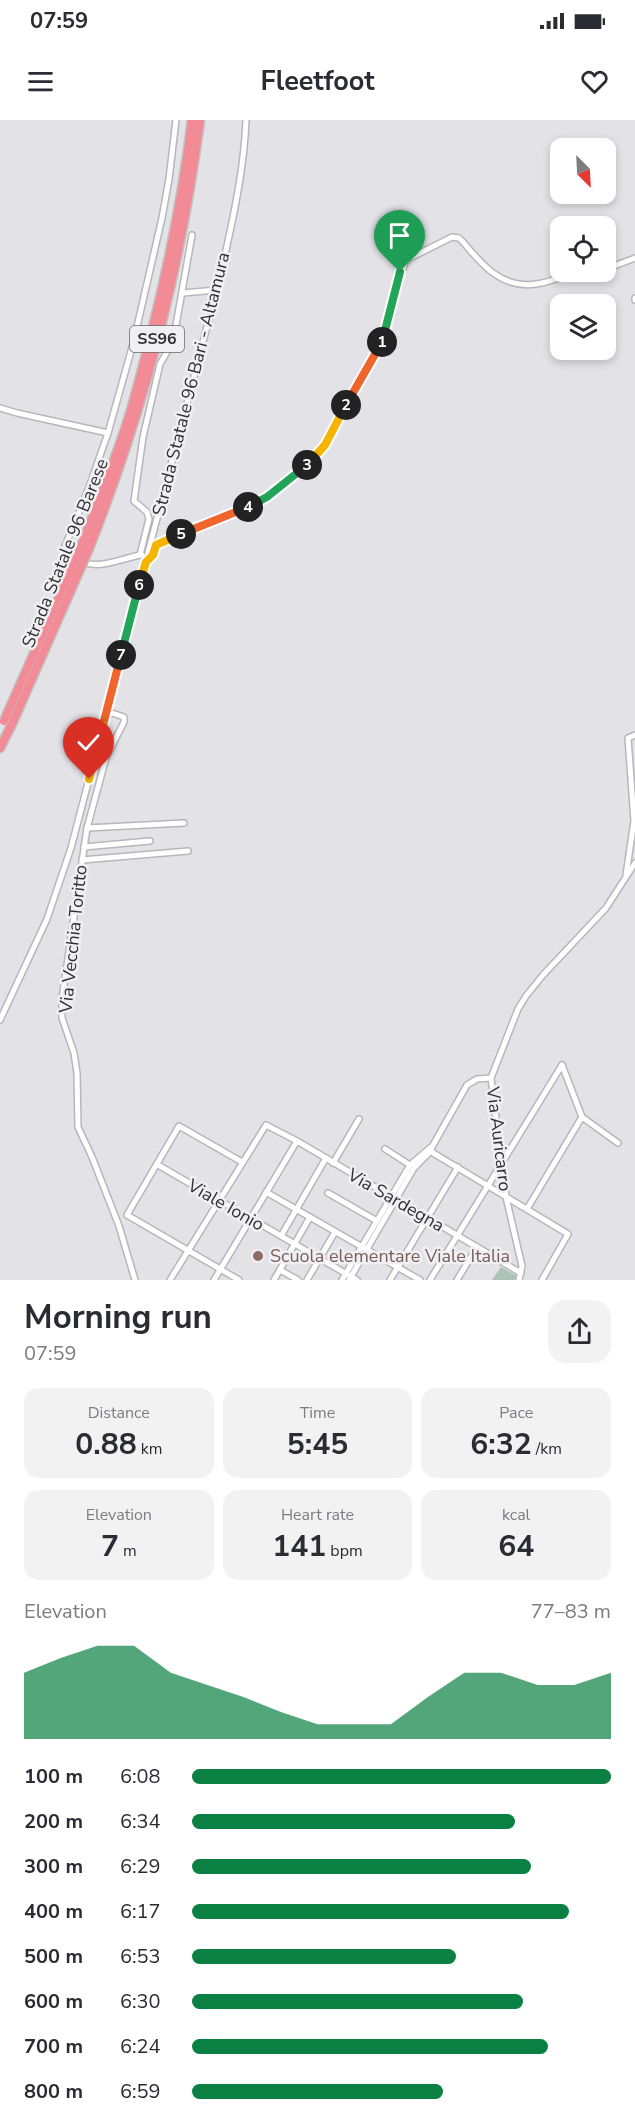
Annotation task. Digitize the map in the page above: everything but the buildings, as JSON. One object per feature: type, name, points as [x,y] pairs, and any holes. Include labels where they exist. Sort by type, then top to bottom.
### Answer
[{"type":"highway","name":"Strada Statale 96 Barese","points":[[85,549],[130,412],[147,350],[177,216],[192,120]]},
{"type":"highway","name":"Strada Statale 96 Barese","points":[[0,748],[5,724],[109,499],[165,307],[181,233],[200,120]]},
{"type":"street","points":[[177,120],[162,218],[133,344],[108,432],[64,550],[71,558],[98,566],[140,555],[146,559],[153,555],[156,545],[253,505],[293,478],[325,445],[364,370],[382,341],[400,272],[411,258],[452,237],[459,238],[484,267],[510,282],[527,285],[550,281]]},
{"type":"street","name":"Strada Statale 96 Bari - Altamura","points":[[0,1020],[47,919],[71,848],[216,290],[235,209],[243,160],[246,120]]},
{"type":"street","points":[[140,555],[149,519],[147,512],[134,501],[143,437],[160,364],[173,342],[192,235]]},
{"type":"street","points":[[616,265],[635,258]]},
{"type":"street","points":[[183,293],[216,290]]},
{"type":"street","points":[[0,408],[108,432]]},
{"type":"street","name":"Via Vecchia Toritto","points":[[106,711],[124,717],[124,722],[106,758],[87,828],[62,999],[62,1018],[74,1053],[77,1072],[78,1127],[119,1226],[135,1280]]},
{"type":"street","points":[[625,880],[634,821],[628,738],[635,735]]},
{"type":"street","points":[[87,828],[184,823]]},
{"type":"street","points":[[84,846],[150,841]]},
{"type":"street","points":[[82,860],[188,851]]},
{"type":"street","name":"Via Auricarro","points":[[519,1280],[521,1273],[519,1248],[506,1197],[491,1078],[518,1009],[526,996],[606,909],[635,863]]},
{"type":"street","points":[[430,1280],[562,1065],[582,1117],[618,1143]]},
{"type":"street","points":[[351,1278],[362,1246],[376,1221],[414,1168],[428,1154],[467,1084],[477,1079],[491,1078]]},
{"type":"street","points":[[526,1209],[582,1117]]},
{"type":"street","name":"Via Sardegna","points":[[333,1163],[359,1119]]},
{"type":"street","name":"Via Sardegna","points":[[242,1162],[266,1125],[521,1273]]},
{"type":"street","points":[[170,1280],[189,1250],[242,1162],[179,1126],[127,1215],[189,1250],[239,1280]]},
{"type":"street","points":[[214,1280],[297,1141]]},
{"type":"street","points":[[342,1280],[351,1278],[368,1250],[410,1165],[430,1148]]},
{"type":"street","points":[[430,1148],[433,1152],[568,1234],[542,1280]]},
{"type":"street","points":[[385,1149],[410,1165]]},
{"type":"street","points":[[281,1236],[326,1158]]},
{"type":"street","name":"Viale Ionio","points":[[158,1165],[351,1278]]},
{"type":"street","points":[[390,1280],[458,1167]]},
{"type":"street","points":[[266,1192],[420,1280]]},
{"type":"street","points":[[328,1193],[376,1221]]},
{"type":"street","points":[[274,1280],[310,1217]]},
{"type":"street","points":[[307,1280],[335,1232]]},
{"type":"street","points":[[457,1280],[477,1247]]},
{"type":"street","points":[[280,1270],[298,1280]]},
{"type":"green space","points":[[501,1267],[517,1276],[515,1280],[492,1280]]},
{"type":"place","name":"Scuola elementare Viale Italia","points":[[258,1256]]},
{"type":"route","points":[[89,779],[146,562],[153,555],[156,545],[253,505],[293,478],[311,461],[325,445],[364,370],[382,341],[400,272]]}]
